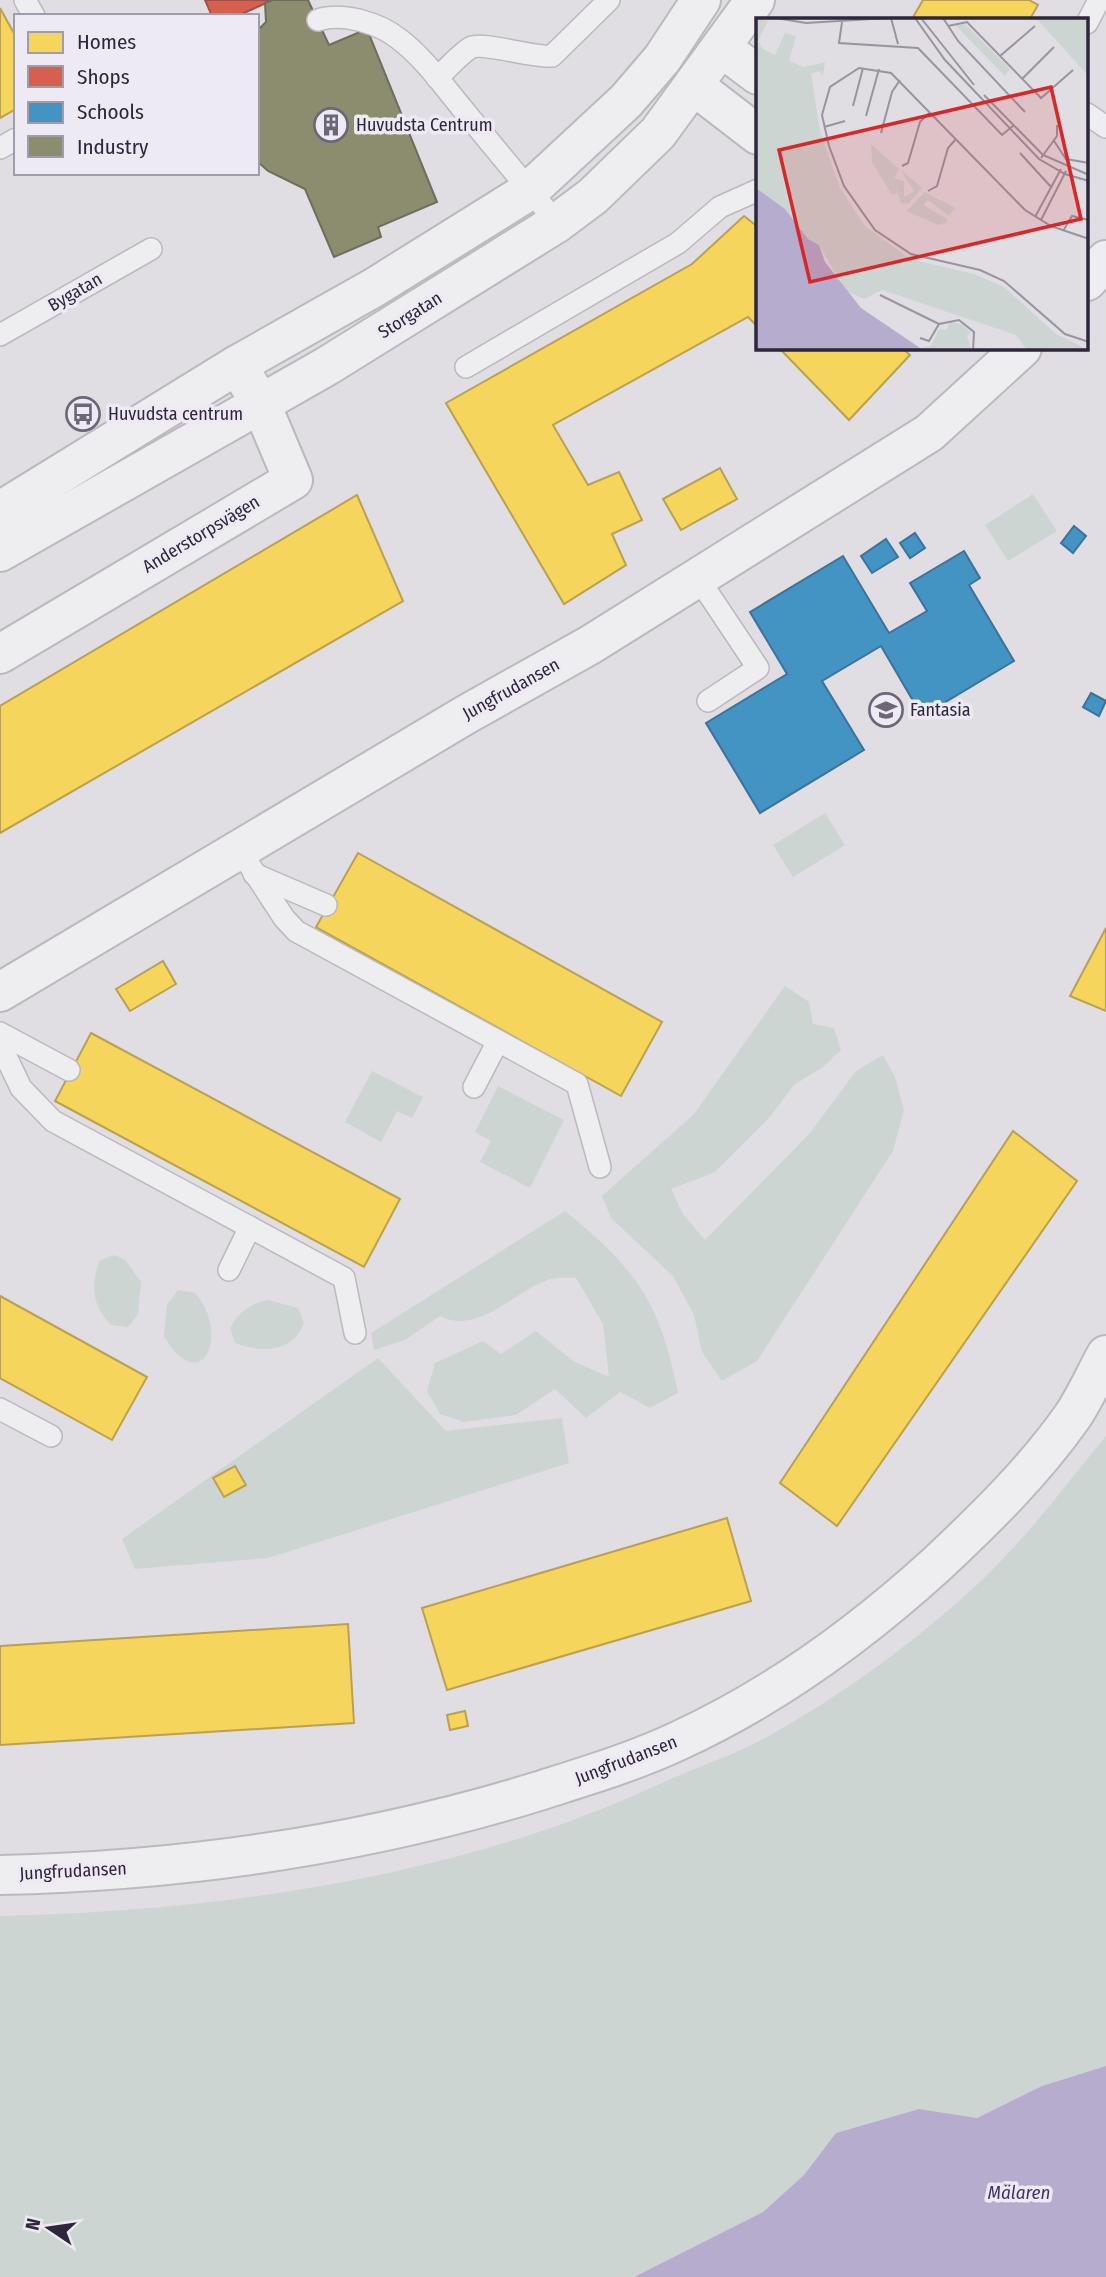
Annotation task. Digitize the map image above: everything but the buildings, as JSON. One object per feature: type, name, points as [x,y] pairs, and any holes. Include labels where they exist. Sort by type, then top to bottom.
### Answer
[{"type":"street","name":"Storgatan","points":[[0,552],[261,404],[557,223],[593,196],[658,133],[755,0]]},
{"type":"street","points":[[0,511],[237,365],[375,287],[529,191],[626,102],[662,59],[694,11],[722,48],[756,74]]},
{"type":"street","points":[[662,59],[756,133]]},
{"type":"street","points":[[1088,280],[1106,260]]},
{"type":"street","name":"Jungfrudansen","points":[[0,992],[247,862],[467,714],[590,645],[929,433],[1006,354]]},
{"type":"street","name":"Anderstorpsvägen","points":[[0,654],[293,480],[261,404],[237,365]]},
{"type":"street","name":"Jungfrudansen","points":[[0,1875],[62,1873],[209,1861],[411,1827],[630,1762],[680,1740],[816,1663],[890,1606],[1015,1486],[1073,1416],[1106,1355]]},
{"type":"lane","points":[[437,78],[472,47],[481,45],[535,58],[552,56],[609,0]]},
{"type":"lane","points":[[1088,21],[1099,0]]},
{"type":"lane","points":[[318,20],[338,18],[382,28],[400,39],[437,78],[557,223]]},
{"type":"lane","points":[[1088,115],[1106,127]]},
{"type":"lane","points":[[466,367],[678,243],[720,206],[756,191]]},
{"type":"lane","name":"Bygatan","points":[[0,335],[151,249]]},
{"type":"lane","points":[[698,578],[758,668],[708,701]]},
{"type":"lane","points":[[247,862],[326,905]]},
{"type":"lane","points":[[247,862],[284,918],[296,931],[577,1084],[600,1167]]},
{"type":"lane","points":[[0,1033],[69,1070]]},
{"type":"lane","points":[[474,1087],[498,1041]]},
{"type":"lane","points":[[0,1044],[21,1088],[36,1107],[53,1121],[344,1278],[355,1333]]},
{"type":"lane","points":[[229,1270],[250,1227]]},
{"type":"lane","points":[[0,1409],[51,1436]]},
{"type":"shaded area","points":[[1033,494],[1057,531],[1008,561],[985,525]]},
{"type":"shaded area","points":[[825,813],[845,845],[793,877],[773,845]]},
{"type":"shaded area","points":[[785,986],[809,1002],[813,1024],[834,1028],[841,1050],[823,1067],[794,1085],[769,1118],[715,1172],[671,1189],[683,1214],[705,1240],[810,1133],[856,1071],[883,1055],[895,1077],[904,1110],[893,1151],[757,1361],[722,1381],[702,1352],[694,1315],[673,1276],[611,1218],[602,1196],[694,1114]]},
{"type":"shaded area","points":[[372,1071],[423,1097],[412,1118],[397,1111],[381,1142],[345,1122]]},
{"type":"shaded area","points":[[498,1086],[564,1120],[530,1188],[480,1162],[491,1141],[475,1132]]},
{"type":"shaded area","points":[[565,1211],[610,1251],[641,1289],[663,1334],[678,1393],[650,1408],[620,1392],[586,1418],[555,1389],[516,1415],[464,1422],[440,1414],[427,1391],[435,1363],[483,1341],[501,1354],[536,1331],[573,1361],[609,1377],[603,1324],[576,1278],[548,1280],[496,1310],[468,1320],[454,1321],[440,1316],[405,1340],[374,1350],[371,1333]]},
{"type":"shaded area","points":[[115,1255],[125,1260],[141,1282],[138,1314],[128,1327],[111,1325],[100,1310],[95,1294],[95,1278],[100,1260]]},
{"type":"shaded area","points":[[178,1290],[195,1293],[206,1310],[211,1327],[211,1342],[207,1354],[199,1361],[189,1362],[177,1354],[164,1336],[167,1305]]},
{"type":"shaded area","points":[[268,1300],[298,1308],[304,1323],[299,1333],[284,1345],[275,1348],[255,1348],[235,1343],[230,1328],[237,1318],[251,1306]]},
{"type":"shaded area","points":[[378,1358],[446,1431],[562,1418],[569,1463],[268,1558],[135,1569],[122,1539]]},
{"type":"shaded area","points":[[1106,1436],[1106,2066],[1042,2086],[977,2118],[919,2109],[836,2133],[804,2175],[763,2212],[634,2277],[0,2277],[0,1916],[68,1914],[204,1903],[340,1883],[408,1869],[556,1826],[731,1754],[765,1738],[841,1691],[938,1619],[1019,1542]]},
{"type":"water","name":"Mälaren","points":[[1106,2066],[1106,2277],[634,2277],[763,2212],[804,2175],[836,2133],[919,2109],[977,2118],[1042,2086]]},
{"type":"place","name":"Huvudsta Centrum","points":[[331,125]]},
{"type":"place","name":"Huvudsta centrum","points":[[83,414]]},
{"type":"place","name":"Fantasia","points":[[886,710]]}]
